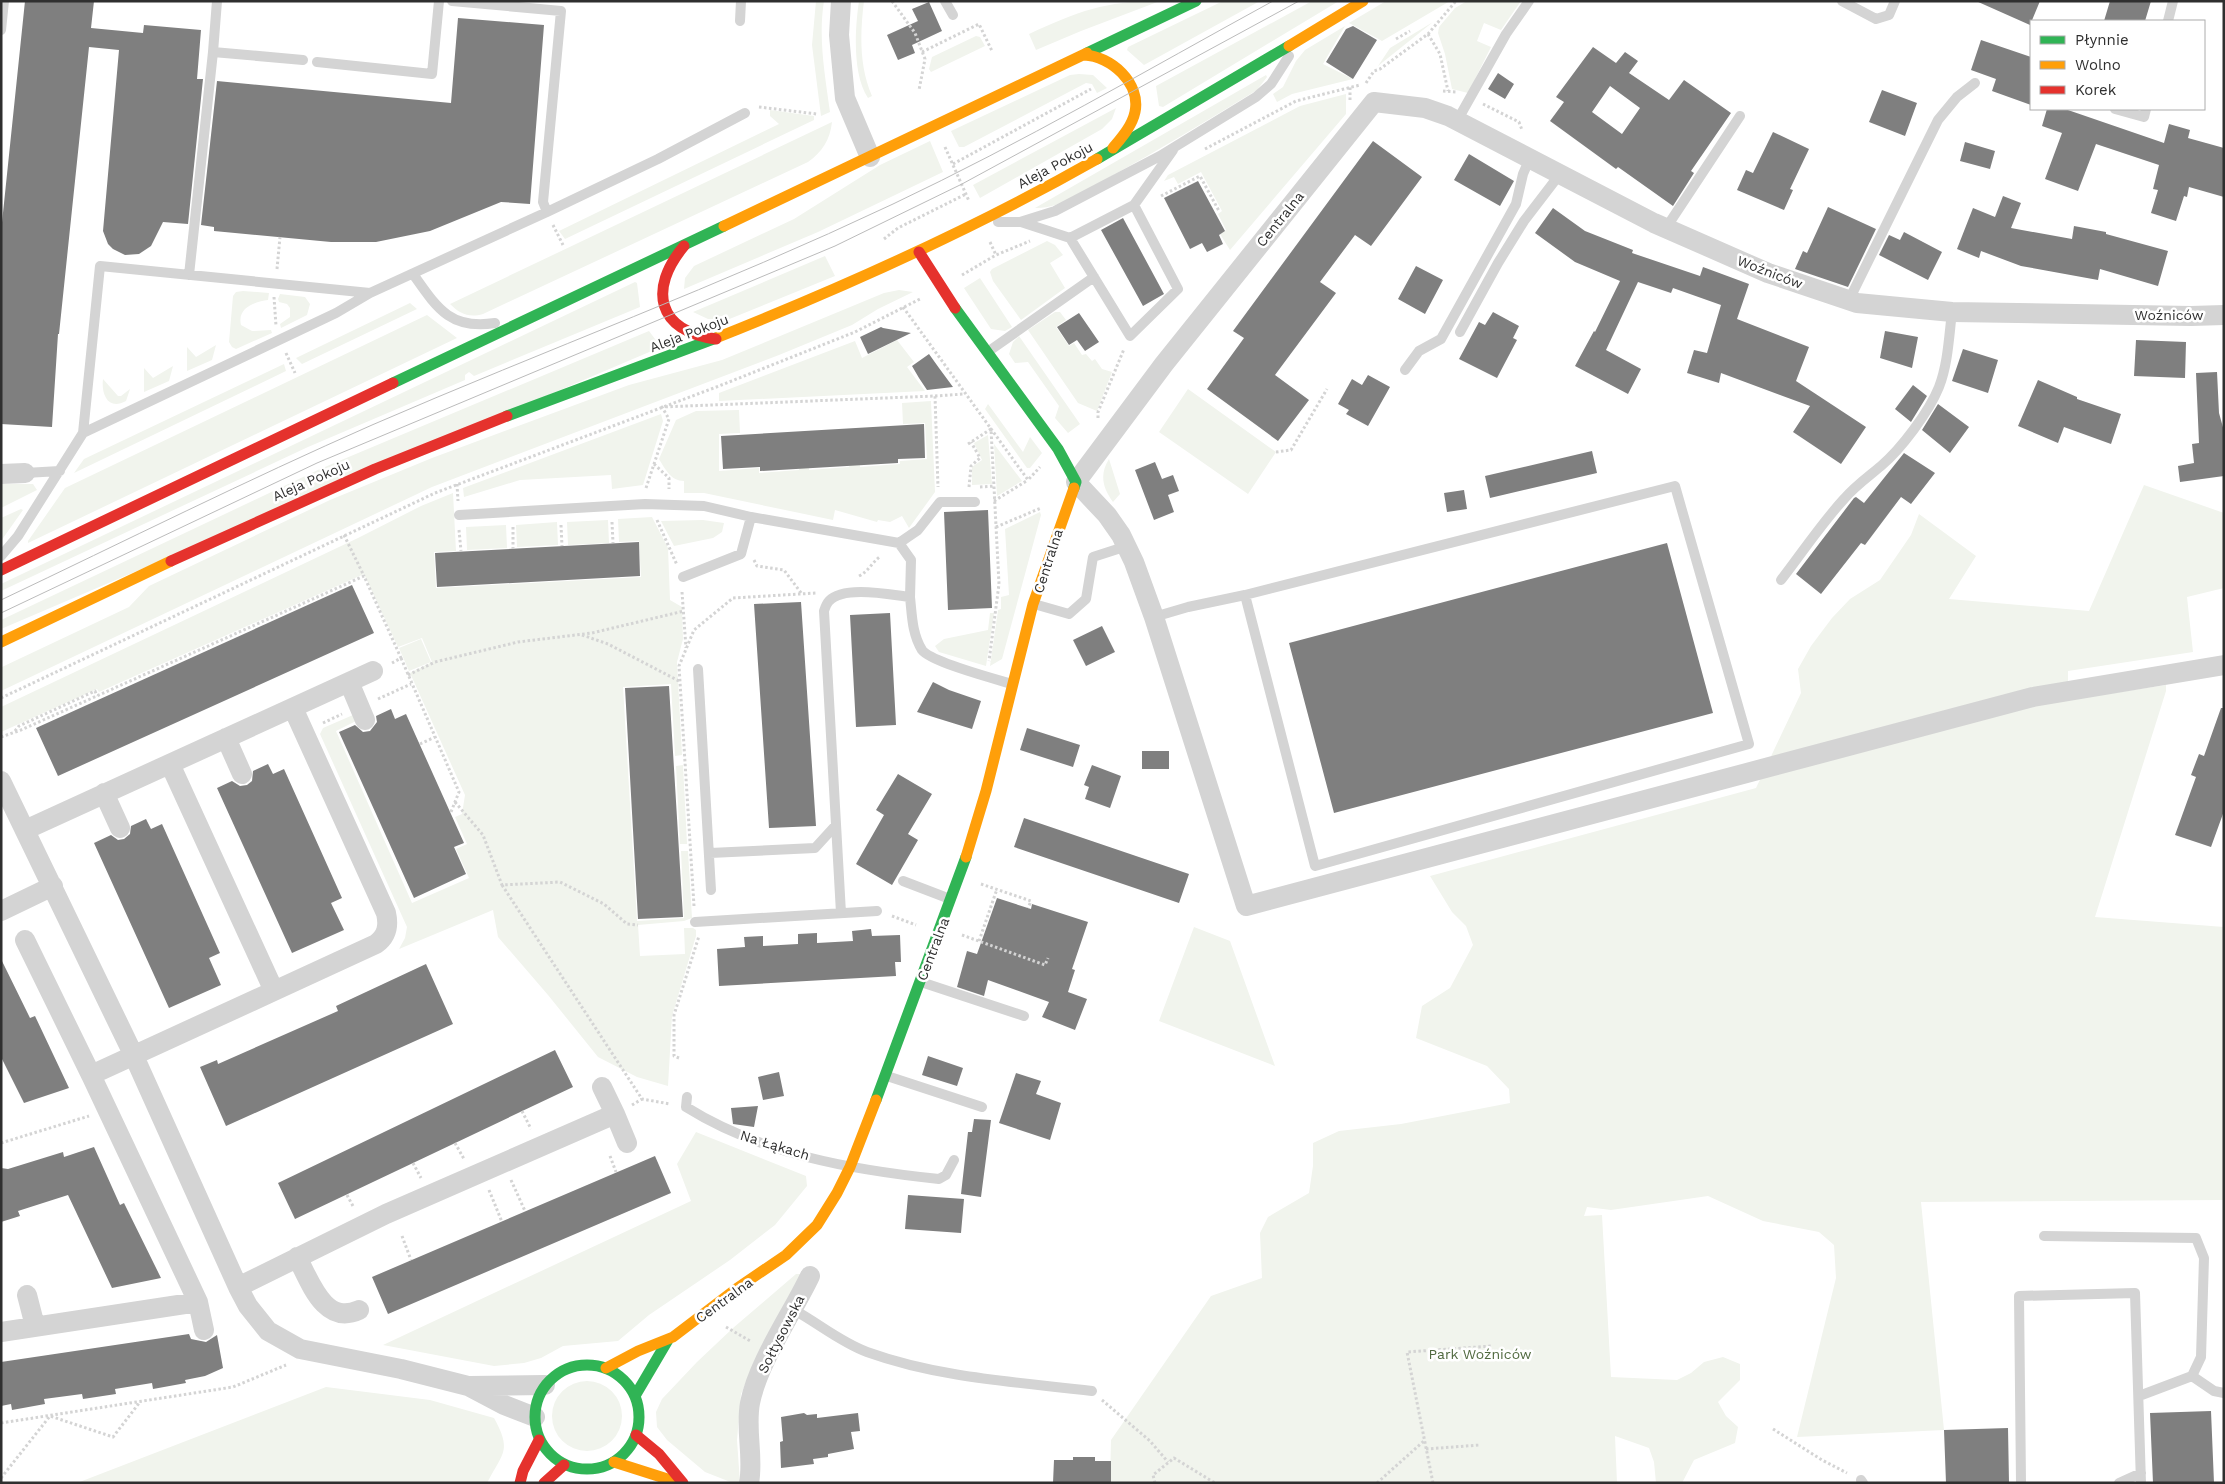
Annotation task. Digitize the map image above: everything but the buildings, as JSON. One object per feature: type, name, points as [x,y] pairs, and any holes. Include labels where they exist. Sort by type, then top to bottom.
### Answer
[{"type":"main road","points":[[1,570],[1196,1]]},
{"type":"main road","name":"Aleja Pokoju","points":[[4,642],[318,492],[431,445],[716,339],[919,252],[980,222],[1109,153],[1363,1]]},
{"type":"main road","points":[[1084,55],[1100,57],[1111,63],[1128,80],[1135,92],[1136,108],[1131,123],[1128,130],[1109,153]]},
{"type":"main road","points":[[685,245],[671,260],[664,273],[662,292],[664,304],[673,321],[689,334],[716,339]]},
{"type":"main road","points":[[919,252],[954,308],[1058,449],[1076,482]]},
{"type":"main road","name":"Centralna","points":[[606,1368],[638,1351],[668,1340],[796,1248],[826,1212],[850,1167],[951,899],[979,815],[1033,604],[1076,482]]},
{"type":"main road","name":"Centralna","points":[[635,1396],[668,1340]]},
{"type":"main road","points":[[583,1364],[606,1368],[623,1379],[635,1396],[640,1418],[636,1435],[627,1450],[614,1462],[598,1468],[581,1469],[564,1464],[550,1454],[539,1440],[534,1417],[540,1391],[551,1377],[566,1368],[583,1364]]},
{"type":"main road","points":[[636,1435],[659,1454],[681,1483]]},
{"type":"main road","points":[[520,1483],[523,1471],[539,1440]]},
{"type":"main road","points":[[614,1462],[681,1483]]},
{"type":"main road","points":[[544,1483],[564,1464]]},
{"type":"street","points":[[841,1],[839,35],[845,98],[870,157]]},
{"type":"street","name":"Woźniców","points":[[1357,123],[1374,102],[1425,108],[1453,118],[1597,195],[1666,228],[1768,273],[1857,303],[1952,312],[2224,315]]},
{"type":"street","name":"Centralna","points":[[1076,482],[1164,364],[1357,123]]},
{"type":"street","points":[[1,474],[25,473]]},
{"type":"street","points":[[1076,482],[1107,515],[1128,546],[1154,617],[1246,906],[2033,697],[2224,665]]},
{"type":"street","points":[[25,830],[373,671]]},
{"type":"street","points":[[349,682],[365,720]]},
{"type":"street","points":[[91,1075],[274,992],[383,939],[388,927],[386,913],[293,708]]},
{"type":"street","points":[[226,738],[242,774]]},
{"type":"street","points":[[170,764],[274,992]]},
{"type":"street","points":[[1,781],[134,1056],[238,1287],[248,1306],[268,1331],[300,1349],[401,1369],[468,1386],[504,1406],[534,1417]]},
{"type":"street","points":[[104,794],[120,828]]},
{"type":"street","points":[[1,911],[53,886]]},
{"type":"street","points":[[25,940],[198,1302],[204,1330]]},
{"type":"street","points":[[602,1087],[627,1143]]},
{"type":"street","points":[[238,1287],[419,1199],[615,1114]]},
{"type":"street","points":[[297,1257],[323,1304],[334,1312],[344,1314],[359,1310]]},
{"type":"street","name":"Sołtysowska","points":[[749,1483],[747,1432],[750,1402],[754,1387],[810,1276]]},
{"type":"street","points":[[27,1295],[35,1326]]},
{"type":"street","points":[[1,1332],[198,1302]]},
{"type":"street","points":[[468,1386],[545,1385]]},
{"type":"lane","points":[[1,30],[4,1]]},
{"type":"lane","points":[[189,276],[217,1]]},
{"type":"lane","points":[[317,62],[432,74],[439,1]]},
{"type":"lane","points":[[452,1],[562,6],[543,202],[547,212]]},
{"type":"lane","points":[[740,21],[741,1]]},
{"type":"lane","points":[[945,1],[952,15]]},
{"type":"lane","points":[[1453,118],[1529,1]]},
{"type":"lane","points":[[1842,1],[1876,19],[1889,15],[1895,1]]},
{"type":"lane","points":[[2168,20],[2173,1]]},
{"type":"lane","points":[[980,222],[1020,222],[1055,211],[1176,147],[1264,91],[1278,74],[1298,41]]},
{"type":"lane","points":[[213,52],[303,60]]},
{"type":"lane","points":[[1849,300],[1938,120],[1957,97],[1975,82]]},
{"type":"lane","points":[[2120,110],[2144,117],[2146,110]]},
{"type":"lane","points":[[83,433],[336,312],[370,293],[658,159],[745,113]]},
{"type":"lane","points":[[1666,228],[1740,116]]},
{"type":"lane","points":[[1070,238],[1135,207],[1176,147]]},
{"type":"lane","points":[[1405,370],[1419,351],[1441,339],[1516,204],[1522,174],[1530,158]]},
{"type":"lane","points":[[1460,332],[1513,238],[1560,174]]},
{"type":"lane","points":[[1020,222],[1070,238],[1130,336],[1178,290],[1135,207]]},
{"type":"lane","points":[[1,556],[18,536],[83,433],[100,266],[370,293]]},
{"type":"lane","points":[[413,274],[436,306],[456,321],[479,326],[531,318]]},
{"type":"lane","points":[[987,352],[1094,276]]},
{"type":"lane","points":[[1781,580],[1844,498],[1893,453],[1930,403],[1939,387],[1944,370],[1952,312]]},
{"type":"lane","points":[[25,473],[60,471]]},
{"type":"lane","points":[[1154,617],[1675,486],[1749,744],[1315,866],[1245,595]]},
{"type":"lane","points":[[458,515],[645,504],[704,506],[751,517],[900,543],[918,530],[940,502],[971,502]]},
{"type":"lane","points":[[683,577],[741,554],[751,517]]},
{"type":"lane","points":[[900,543],[911,560],[910,597],[914,633],[923,652],[949,665],[1013,684]]},
{"type":"lane","points":[[1033,604],[1069,614],[1086,599],[1093,557],[1128,546]]},
{"type":"lane","points":[[841,913],[824,611],[828,601],[838,595],[864,592],[910,597]]},
{"type":"lane","points":[[698,669],[711,890]]},
{"type":"lane","points":[[710,852],[815,848],[836,825]]},
{"type":"lane","points":[[903,881],[951,899]]},
{"type":"lane","points":[[695,922],[876,911]]},
{"type":"lane","points":[[920,982],[1024,1016]]},
{"type":"lane","points":[[886,1075],[982,1107]]},
{"type":"lane","name":"Na Łąkach","points":[[686,1102],[710,1122],[755,1142],[850,1167],[939,1179],[946,1175],[954,1160]]},
{"type":"lane","points":[[2044,1236],[2196,1238],[2204,1258],[2201,1356],[2192,1376],[2139,1396]]},
{"type":"lane","points":[[2021,1483],[2019,1296],[2136,1293],[2141,1478],[2119,1483]]},
{"type":"lane","points":[[794,1310],[865,1351],[898,1362],[956,1375],[1092,1392]]},
{"type":"lane","points":[[2192,1376],[2214,1391],[2224,1392]]},
{"type":"path","points":[[892,1],[914,33],[925,60],[919,90]]},
{"type":"path","points":[[1204,150],[1296,100],[1366,84],[1374,71],[1380,69],[1428,34],[1456,1]]},
{"type":"path","points":[[922,52],[979,24],[992,51]]},
{"type":"path","points":[[1396,39],[1410,31]]},
{"type":"path","points":[[1428,34],[1443,63],[1453,118]]},
{"type":"path","points":[[1350,87],[1350,94]]},
{"type":"path","points":[[953,164],[1091,89]]},
{"type":"path","points":[[755,106],[818,114]]},
{"type":"path","points":[[943,143],[971,204]]},
{"type":"path","points":[[1135,207],[1200,176],[1218,211]]},
{"type":"path","points":[[878,242],[898,228],[966,194]]},
{"type":"path","points":[[547,212],[563,245]]},
{"type":"path","points":[[280,237],[273,306],[280,338],[295,373]]},
{"type":"path","points":[[958,278],[996,255],[1036,238]]},
{"type":"path","points":[[1,698],[344,535],[457,484],[855,332],[924,297]]},
{"type":"path","points":[[903,307],[1028,480]]},
{"type":"path","points":[[1097,421],[1098,412],[1130,336]]},
{"type":"path","points":[[1276,452],[1291,450],[1327,389]]},
{"type":"path","points":[[662,407],[965,394]]},
{"type":"path","points":[[935,396],[938,490]]},
{"type":"path","points":[[645,504],[646,488],[669,419],[662,407]]},
{"type":"path","points":[[990,429],[969,443],[980,458],[971,466],[971,502],[995,500],[1028,480],[1041,466]]},
{"type":"path","points":[[988,669],[999,584],[995,486],[990,429]]},
{"type":"path","points":[[654,464],[669,478],[669,505]]},
{"type":"path","points":[[457,484],[461,551]]},
{"type":"path","points":[[982,487],[995,486]]},
{"type":"path","points":[[996,528],[1047,506]]},
{"type":"path","points":[[612,516],[613,543]]},
{"type":"path","points":[[655,517],[683,577],[681,602],[684,611],[686,648]]},
{"type":"path","points":[[561,519],[562,546]]},
{"type":"path","points":[[512,522],[513,549]]},
{"type":"path","points":[[344,535],[460,792],[451,812]]},
{"type":"path","points":[[853,579],[868,571],[875,560],[900,543]]},
{"type":"path","points":[[744,544],[757,566],[784,570],[802,595]]},
{"type":"path","points":[[1,737],[21,730],[364,576]]},
{"type":"path","points":[[679,1058],[674,1056],[674,1015],[700,932],[695,922],[679,666],[694,630],[733,598],[802,595],[821,591]]},
{"type":"path","points":[[408,675],[435,662],[518,642],[610,629],[684,611]]},
{"type":"path","points":[[579,634],[608,644],[679,681]]},
{"type":"path","points":[[373,671],[401,658]]},
{"type":"path","points":[[420,744],[435,737]]},
{"type":"path","points":[[455,802],[483,834],[502,885],[642,1099],[686,1102]]},
{"type":"path","points":[[502,885],[560,882],[604,904],[627,924],[638,924]]},
{"type":"path","points":[[980,884],[1031,901],[1028,908]]},
{"type":"path","points":[[979,942],[996,889]]},
{"type":"path","points":[[876,911],[918,926]]},
{"type":"path","points":[[954,933],[1046,965],[1048,958]]},
{"type":"path","points":[[1,1143],[84,1117]]},
{"type":"path","points":[[456,1143],[467,1166]]},
{"type":"path","points":[[413,1163],[424,1185]]},
{"type":"path","points":[[508,1173],[524,1212]]},
{"type":"path","points":[[486,1183],[502,1222]]},
{"type":"path","points":[[347,1194],[357,1216]]},
{"type":"path","points":[[402,1236],[411,1260]]},
{"type":"path","points":[[726,1327],[770,1353]]},
{"type":"path","points":[[1433,1483],[1407,1352],[1492,1346]]},
{"type":"path","points":[[1,1423],[233,1387],[292,1363]]},
{"type":"path","points":[[1092,1392],[1150,1441],[1168,1462]]},
{"type":"path","points":[[50,1416],[113,1437],[140,1402]]},
{"type":"path","points":[[1,1478],[50,1416]]},
{"type":"path","points":[[1773,1428],[1822,1460],[1862,1482]]},
{"type":"path","points":[[1377,1483],[1424,1440]]},
{"type":"path","points":[[1426,1449],[1480,1446]]},
{"type":"path","points":[[1156,1483],[1153,1475],[1174,1458],[1216,1483]]},
{"type":"green space","points":[[816,1],[824,1],[822,43],[830,112],[821,116],[812,45]]},
{"type":"green space","points":[[859,1],[864,1],[862,25],[863,61],[872,96],[868,98],[859,77],[857,64],[856,24]]},
{"type":"green space","points":[[1140,1],[1160,1],[1036,50],[1029,34],[1078,13],[1107,5]]},
{"type":"green space","points":[[1223,1],[1260,1],[1144,65],[1127,50],[1128,47]]},
{"type":"green space","points":[[1312,1],[1339,1],[1163,107],[1159,106],[1156,86]]},
{"type":"green space","points":[[1386,1],[1450,1],[1382,41],[1349,23]]},
{"type":"green space","points":[[1467,1],[1521,1],[1501,30],[1484,23],[1477,41],[1491,47],[1468,93],[1452,89],[1445,54],[1438,33],[1439,27],[1455,8]]},
{"type":"green space","points":[[1433,22],[1378,66],[1390,48]]},
{"type":"green space","points":[[1345,26],[1323,64],[1353,79],[1292,94],[1277,102],[1273,94],[1283,87],[1296,61],[1305,50]]},
{"type":"green space","points":[[976,36],[980,37],[985,46],[931,72],[929,69],[932,57]]},
{"type":"green space","points":[[1070,75],[1093,75],[1107,88],[1097,93],[1092,84],[1086,83],[964,147],[959,147],[951,131]]},
{"type":"green space","points":[[1266,75],[1267,77],[1257,90],[1146,157],[1073,198],[1054,205],[1035,208]]},
{"type":"green space","points":[[1346,94],[1346,114],[1230,250],[1220,234],[1226,230],[1218,214],[1222,211],[1201,172],[1178,184],[1174,177],[1164,181],[1168,175],[1300,106]]},
{"type":"green space","points":[[1116,108],[1112,119],[1102,129],[980,198],[973,185]]},
{"type":"green space","points":[[770,110],[814,116],[814,120],[565,239],[559,231],[779,124],[770,116]]},
{"type":"green space","points":[[832,122],[824,145],[808,162],[483,314],[473,316],[465,314],[450,304]]},
{"type":"green space","points":[[930,141],[943,172],[818,232],[684,289],[685,278],[694,266],[794,219],[880,165]]},
{"type":"green space","points":[[1047,241],[1055,245],[1063,255],[1050,263],[1065,288],[1021,320],[993,281],[990,272],[992,269]]},
{"type":"green space","points":[[825,256],[835,276],[727,320],[708,319],[693,312]]},
{"type":"green space","points":[[980,278],[1012,327],[1005,331],[991,329],[964,288]]},
{"type":"green space","points":[[635,282],[637,283],[640,307],[474,376],[469,372],[465,375],[465,380],[308,447],[1,591],[1,584]]},
{"type":"green space","points":[[899,290],[913,292],[878,309],[852,325],[779,355],[432,487],[1,691],[2,667],[129,607],[149,586],[330,500],[432,458],[629,385],[722,360],[884,293]]},
{"type":"green space","points":[[236,292],[269,293],[268,300],[252,304],[244,310],[240,319],[241,325],[252,331],[271,330],[272,333],[236,349],[229,342],[233,296]]},
{"type":"green space","points":[[280,294],[305,297],[310,304],[307,315],[281,328],[280,324],[290,317],[290,308],[287,304],[279,302]]},
{"type":"green space","points":[[410,303],[417,309],[302,364],[296,358]]},
{"type":"green space","points":[[1055,312],[1060,312],[1066,320],[1056,327],[1069,346],[1074,343],[1082,355],[1086,354],[1092,361],[1095,359],[1102,369],[1112,372],[1097,411],[1078,403],[1028,330]]},
{"type":"green space","points":[[427,315],[457,338],[28,543],[65,488]]},
{"type":"green space","points":[[649,331],[661,347],[1,629],[1,620],[320,469]]},
{"type":"green space","points":[[1019,336],[1080,424],[1068,433],[1055,418],[1059,406],[1028,362],[1015,363],[1009,354],[1013,342]]},
{"type":"green space","points":[[897,340],[914,362],[907,367],[925,391],[719,401],[719,393],[855,341],[862,358]]},
{"type":"green space","points":[[216,345],[212,360],[187,371],[187,347],[196,357]]},
{"type":"green space","points":[[284,364],[286,371],[74,473],[84,459]]},
{"type":"green space","points":[[173,366],[169,381],[144,392],[144,368],[153,378]]},
{"type":"green space","points":[[103,379],[118,396],[121,396],[130,389],[126,401],[120,404],[110,402],[103,390]]},
{"type":"green space","points":[[1188,389],[1276,452],[1248,494],[1159,432]]},
{"type":"green space","points":[[931,401],[935,492],[909,528],[902,516],[890,522],[878,520],[877,522],[835,510],[833,520],[704,493],[684,493],[684,481],[672,477],[659,459],[676,420],[696,411],[739,410],[740,433],[719,434],[719,471],[759,468],[759,473],[799,470],[799,467],[809,466],[809,470],[849,467],[850,464],[860,463],[860,467],[900,464],[900,461],[927,459],[925,423],[903,424],[902,403]]},
{"type":"green space","points":[[988,404],[1023,452],[1030,437],[1042,453],[1030,468],[1027,468],[985,409]]},
{"type":"green space","points":[[661,414],[663,421],[643,485],[612,489],[611,475],[520,480],[464,497],[463,488]]},
{"type":"green space","points":[[988,435],[992,484],[972,485],[972,467],[982,460],[974,443]]},
{"type":"green space","points":[[994,444],[1022,481],[997,496]]},
{"type":"green space","points":[[1109,459],[1120,494],[1113,502],[1107,492],[1103,476]]},
{"type":"green space","points":[[1,484],[33,484],[37,490],[1,508]]},
{"type":"green space","name":"Park Woźniców","points":[[2144,485],[2224,513],[2224,588],[2187,597],[2193,652],[2068,671],[2068,700],[2166,685],[2166,691],[2095,917],[2224,927],[2224,1200],[1921,1202],[1944,1430],[1797,1437],[1836,1278],[1834,1245],[1819,1232],[1763,1221],[1708,1196],[1611,1210],[1587,1207],[1584,1216],[1602,1215],[1611,1377],[1677,1380],[1691,1373],[1704,1362],[1723,1357],[1740,1364],[1740,1380],[1718,1402],[1726,1416],[1738,1427],[1735,1443],[1694,1460],[1682,1483],[1656,1483],[1654,1462],[1649,1448],[1615,1436],[1617,1483],[1110,1483],[1111,1440],[1211,1296],[1262,1278],[1260,1233],[1268,1217],[1309,1193],[1313,1166],[1313,1143],[1339,1131],[1401,1124],[1510,1103],[1509,1089],[1487,1066],[1416,1038],[1422,1006],[1450,988],[1473,945],[1466,926],[1452,912],[1430,876],[1756,788],[1801,693],[1798,669],[1811,646],[1832,618],[1850,599],[1880,580],[1911,535],[1919,514],[1976,556],[1949,599],[2089,611]]},
{"type":"green space","points":[[453,493],[456,551],[434,552],[436,588],[641,577],[639,541],[619,542],[618,519],[652,517],[668,548],[670,600],[682,607],[683,639],[677,662],[682,755],[675,756],[671,684],[623,687],[637,921],[684,918],[681,851],[688,851],[692,918],[684,921],[638,925],[640,956],[685,954],[684,928],[696,930],[696,936],[672,1016],[668,1086],[637,1077],[598,1057],[498,937],[493,910],[399,949],[405,938],[407,927],[320,734],[323,728],[353,715],[356,721],[336,731],[412,903],[469,878],[456,849],[467,844],[455,817],[462,814],[465,795],[410,673],[432,662],[422,638],[398,647],[364,574],[99,692],[97,689],[1,732],[1,707],[358,538],[421,506]]},
{"type":"green space","points":[[21,509],[23,510],[1,541],[1,518]]},
{"type":"green space","points":[[1040,512],[1041,515],[1002,659],[990,666],[998,610],[1001,609],[1001,597],[1009,595],[1005,529]]},
{"type":"green space","points":[[608,520],[609,543],[568,545],[567,522]]},
{"type":"green space","points":[[703,520],[724,523],[722,532],[713,538],[674,546],[661,521]]},
{"type":"green space","points":[[557,522],[558,545],[517,547],[516,525]]},
{"type":"green space","points":[[506,525],[507,548],[467,550],[466,527]]},
{"type":"green space","points":[[990,613],[994,613],[986,666],[939,652],[935,646],[944,639],[988,630]]},
{"type":"green space","points":[[421,639],[431,662],[409,671],[399,648]]},
{"type":"green space","points":[[683,765],[687,844],[680,844],[676,766]]},
{"type":"green space","points":[[1194,927],[1230,941],[1275,1066],[1159,1021]]},
{"type":"green space","points":[[696,1132],[806,1176],[807,1186],[775,1225],[730,1260],[649,1315],[618,1341],[563,1346],[541,1358],[524,1363],[494,1366],[383,1345],[691,1201],[677,1164]]},
{"type":"green space","points":[[796,1274],[806,1274],[750,1373],[741,1394],[737,1440],[740,1483],[733,1483],[705,1472],[667,1440],[657,1427],[656,1412],[662,1399],[697,1362]]},
{"type":"green space","points":[[587,1381],[600,1384],[612,1391],[619,1403],[622,1416],[619,1429],[612,1441],[600,1448],[587,1451],[574,1448],[562,1441],[555,1429],[552,1416],[555,1403],[562,1391],[574,1384]]},
{"type":"green space","points":[[326,1387],[430,1400],[494,1418],[503,1438],[504,1445],[501,1458],[487,1483],[77,1483]]},
{"type":"tram line","points":[[1,600],[232,489],[372,425],[699,290],[893,204],[1037,131],[1273,1]]},
{"type":"tram line","points":[[1,613],[317,463],[835,246],[962,184],[1299,1]]},
{"type":"traffic: fast","points":[[1087,53],[1196,1]]},
{"type":"traffic: fast","points":[[1097,159],[1289,46]]},
{"type":"traffic: fast","points":[[393,383],[724,226]]},
{"type":"traffic: fast","points":[[955,308],[1058,449],[1076,482],[1074,488]]},
{"type":"traffic: fast","points":[[507,416],[716,338]]},
{"type":"traffic: fast","points":[[876,1100],[966,857]]},
{"type":"traffic: fast","points":[[635,1396],[668,1340]]},
{"type":"traffic: fast","points":[[587,1365],[607,1369],[624,1380],[635,1397],[639,1417],[635,1437],[624,1454],[607,1465],[587,1469],[567,1465],[550,1454],[539,1437],[535,1417],[539,1397],[550,1380],[567,1369],[587,1365]]},
{"type":"traffic: slow","points":[[1289,46],[1363,1]]},
{"type":"traffic: slow","points":[[724,226],[1087,53]]},
{"type":"traffic: slow","points":[[1084,55],[1104,60],[1114,66],[1129,81],[1133,91],[1136,101],[1134,117],[1113,148]]},
{"type":"traffic: slow","points":[[716,338],[814,298],[957,233],[1097,159]]},
{"type":"traffic: slow","points":[[966,857],[986,791],[1033,604],[1074,488]]},
{"type":"traffic: slow","points":[[1,642],[171,561]]},
{"type":"traffic: slow","points":[[606,1368],[638,1351],[673,1337],[736,1289],[786,1255],[817,1225],[837,1193],[850,1167],[876,1100]]},
{"type":"traffic: slow","points":[[614,1462],[680,1483]]},
{"type":"traffic: jam","points":[[684,246],[673,262],[666,278],[663,292],[664,306],[670,317],[681,327],[696,334],[716,339]]},
{"type":"traffic: jam","points":[[919,252],[955,308]]},
{"type":"traffic: jam","points":[[1,570],[393,383]]},
{"type":"traffic: jam","points":[[171,561],[375,469],[507,416]]},
{"type":"traffic: jam","points":[[636,1435],[659,1454],[683,1483]]},
{"type":"traffic: jam","points":[[520,1483],[523,1471],[539,1440]]},
{"type":"traffic: jam","points":[[544,1483],[564,1465]]}]
